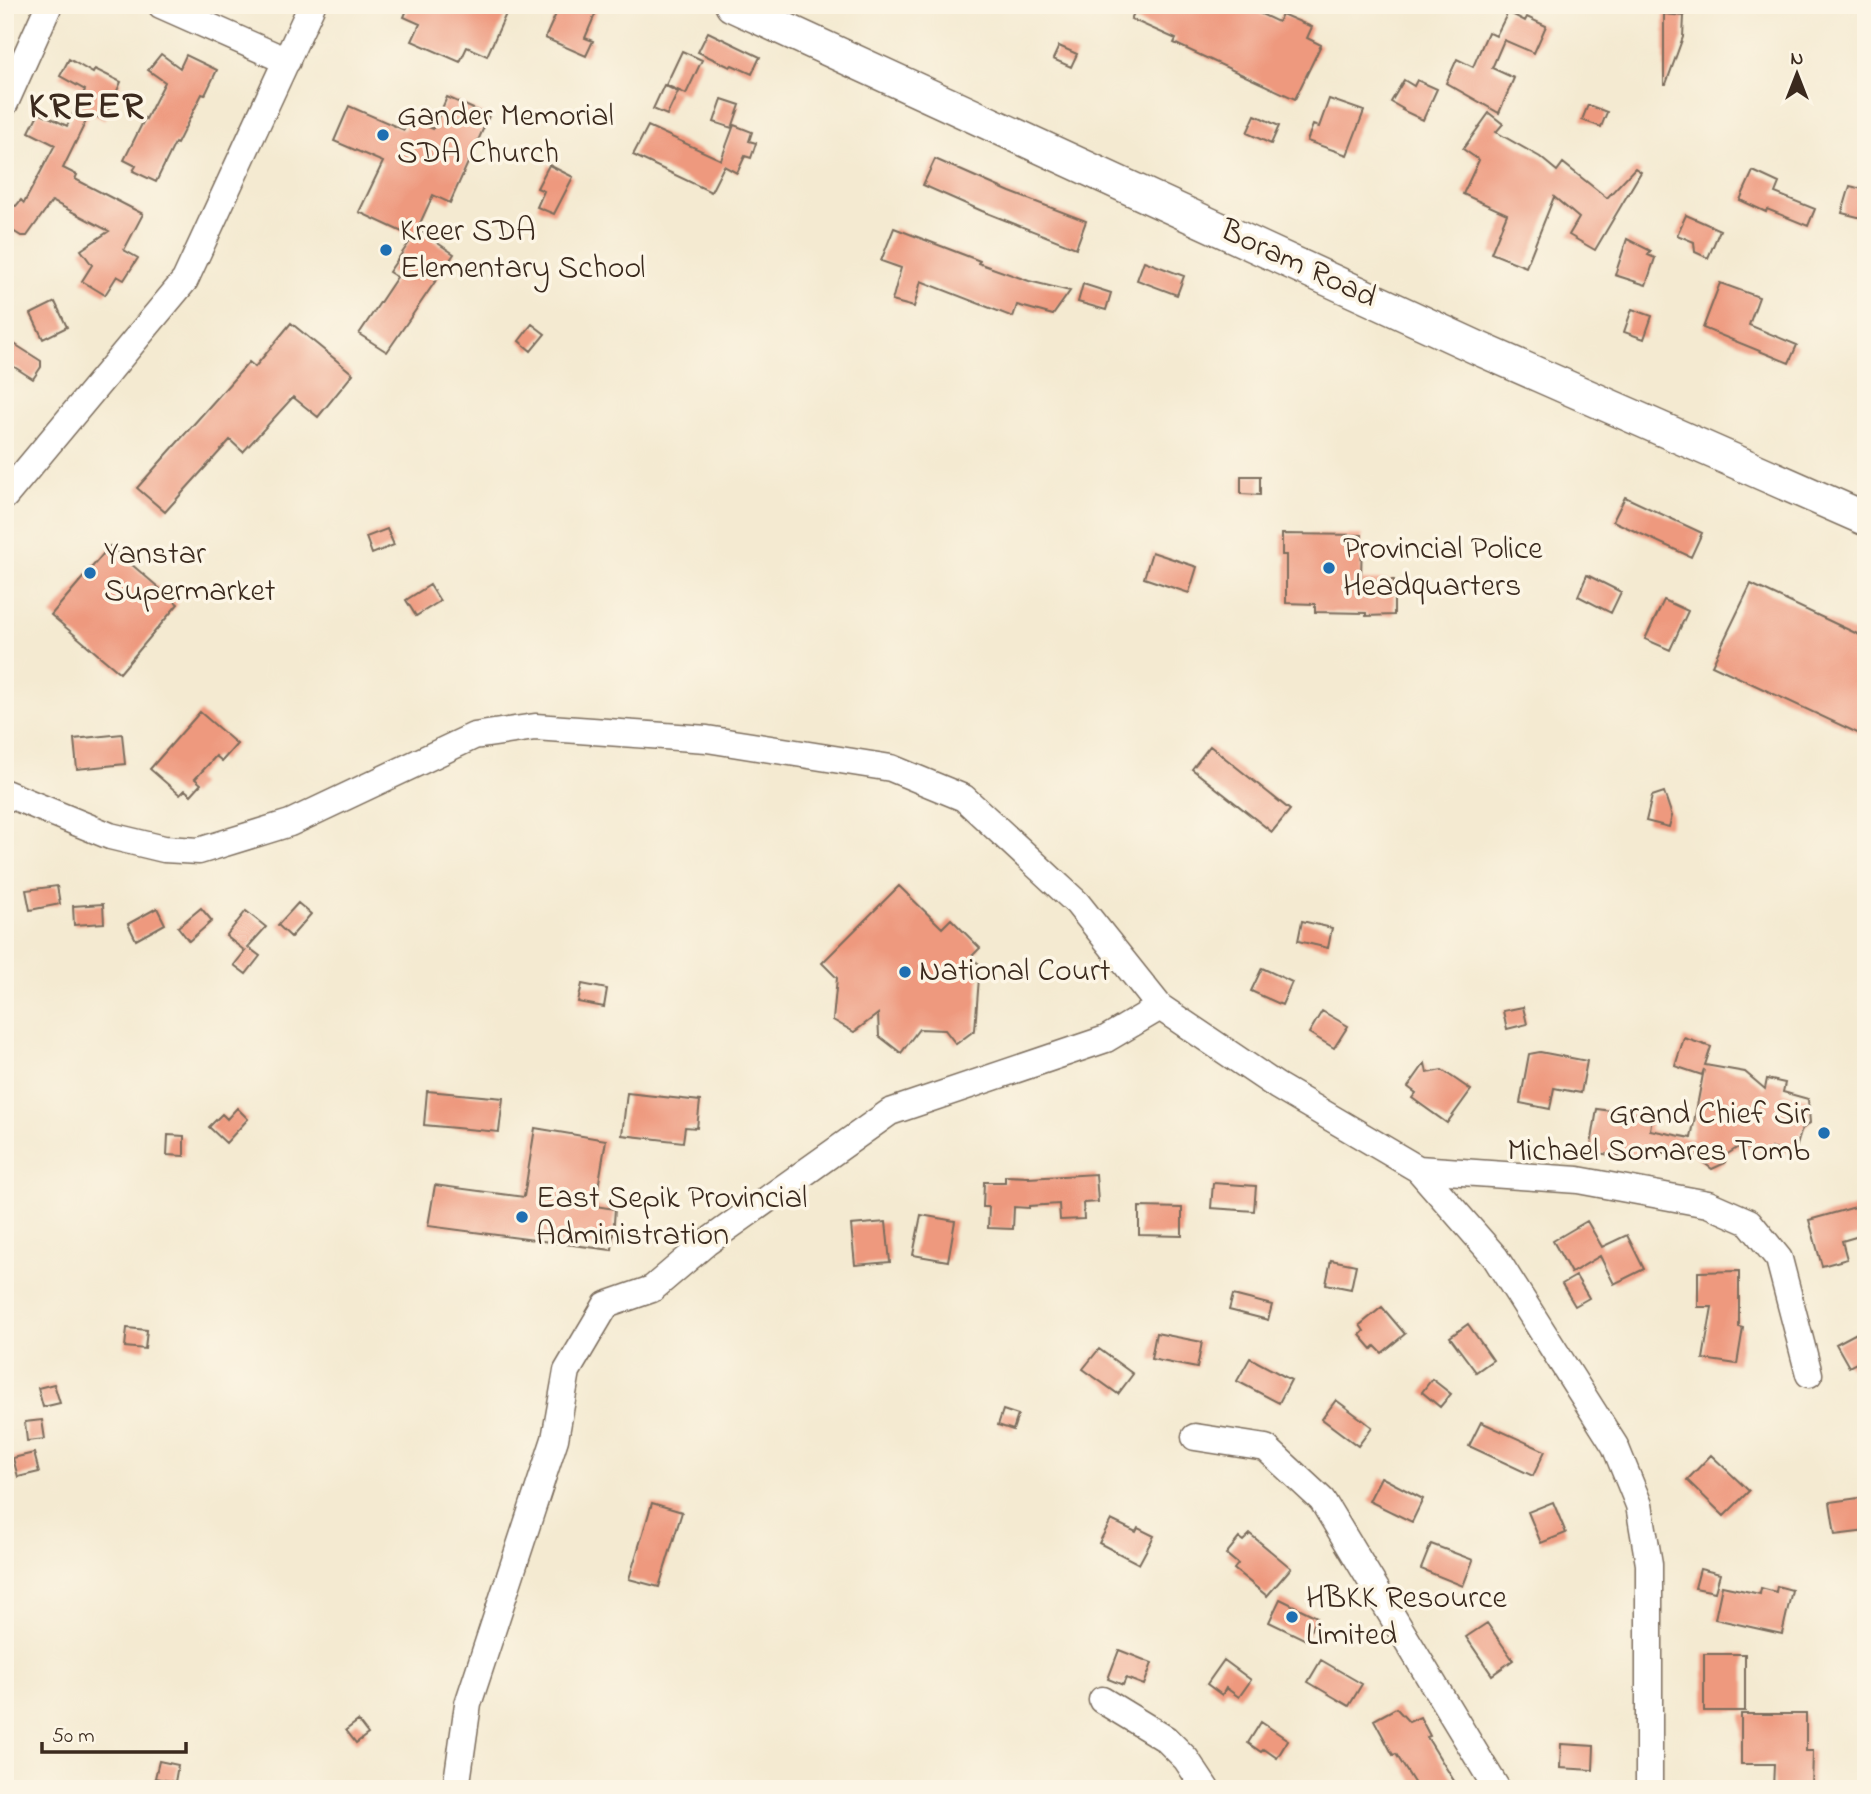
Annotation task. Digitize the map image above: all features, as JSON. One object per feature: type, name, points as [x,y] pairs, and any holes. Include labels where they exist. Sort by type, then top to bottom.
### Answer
[{"type":"main road","name":"Boram Road","points":[[732,5],[1480,349],[1866,519]]},
{"type":"street","points":[[5,103],[49,5]]},
{"type":"street","points":[[161,5],[287,61]]},
{"type":"street","points":[[5,496],[185,280],[312,5]]},
{"type":"street","points":[[5,793],[110,836],[164,849],[199,851],[290,823],[474,736],[535,727],[707,738],[891,768],[964,798],[1077,903],[1160,1007],[1277,1086],[1418,1169],[1494,1258],[1615,1446],[1639,1505],[1649,1564],[1649,1789]]},
{"type":"street","points":[[456,1789],[468,1704],[555,1440],[567,1371],[606,1305],[652,1289],[706,1243],[890,1112],[1106,1040],[1160,1007]]},
{"type":"street","points":[[1418,1169],[1578,1180],[1707,1204],[1749,1222],[1779,1259],[1809,1374]]},
{"type":"street","points":[[1195,1437],[1266,1448],[1322,1500],[1497,1789]]},
{"type":"street","points":[[1102,1700],[1166,1739],[1186,1759],[1206,1789]]},
{"type":"building","points":[[409,5],[510,5],[487,56],[467,47],[460,62],[412,41],[420,24],[404,17]]},
{"type":"building","points":[[560,5],[599,5],[585,38],[593,41],[586,56],[545,38]]},
{"type":"building","points":[[1138,5],[1242,5],[1278,22],[1282,14],[1312,27],[1307,38],[1321,45],[1295,99],[1174,43],[1176,39],[1131,19]]},
{"type":"building","points":[[1508,12],[1525,21],[1527,17],[1546,26],[1534,53],[1504,40],[1492,68],[1514,78],[1499,113],[1446,83],[1457,59],[1473,67],[1488,32],[1496,36]]},
{"type":"building","points":[[1664,14],[1684,16],[1683,37],[1666,84],[1664,84]]},
{"type":"building","points":[[708,32],[760,57],[752,74],[698,52]]},
{"type":"building","points":[[1059,46],[1077,54],[1071,67],[1053,59]]},
{"type":"building","points":[[682,51],[702,60],[686,94],[666,85]]},
{"type":"building","points":[[161,54],[180,68],[186,55],[217,70],[156,182],[133,171],[136,166],[124,160],[165,82],[148,70]]},
{"type":"building","points":[[69,59],[93,73],[95,69],[121,82],[104,120],[90,113],[63,168],[77,175],[75,179],[143,214],[124,250],[138,258],[124,280],[117,276],[105,295],[82,281],[92,265],[81,250],[109,231],[52,201],[27,236],[21,236],[5,226],[5,212],[21,200],[24,203],[55,145],[29,132],[39,112],[67,126],[85,90],[60,76]]},
{"type":"building","points":[[1404,80],[1414,86],[1417,80],[1437,89],[1423,120],[1391,102]]},
{"type":"building","points":[[664,85],[678,92],[667,115],[653,109]]},
{"type":"building","points":[[447,97],[489,116],[450,203],[433,195],[416,232],[418,230],[454,254],[387,352],[359,334],[397,277],[389,272],[413,237],[359,212],[383,162],[334,141],[349,106],[404,130],[409,118],[433,129]]},
{"type":"building","points":[[722,99],[740,105],[732,128],[714,122]]},
{"type":"building","points":[[1329,99],[1364,111],[1347,155],[1307,141],[1313,125],[1319,127]]},
{"type":"building","points":[[1588,105],[1607,112],[1601,127],[1582,120]]},
{"type":"building","points":[[1489,113],[1503,124],[1496,132],[1540,157],[1557,171],[1563,163],[1607,198],[1635,168],[1641,172],[1595,250],[1569,235],[1579,218],[1554,197],[1526,267],[1491,253],[1507,214],[1463,194],[1479,160],[1463,149]]},
{"type":"building","points":[[1255,115],[1279,126],[1271,144],[1247,133]]},
{"type":"building","points":[[734,125],[752,132],[749,141],[756,143],[751,158],[745,156],[737,173],[724,166],[711,192],[633,155],[648,126],[721,160]]},
{"type":"building","points":[[935,159],[1086,221],[1076,248],[923,185]]},
{"type":"building","points":[[549,165],[573,177],[554,214],[537,207],[544,191],[537,188]]},
{"type":"building","points":[[1753,171],[1779,183],[1775,193],[1815,209],[1808,226],[1740,200]]},
{"type":"building","points":[[1850,186],[1866,190],[1866,219],[1842,213]]},
{"type":"building","points":[[1686,215],[1720,230],[1708,258],[1695,252],[1694,242],[1677,235]]},
{"type":"building","points":[[894,228],[980,261],[978,263],[1029,281],[1070,291],[1053,315],[1017,305],[1013,317],[921,281],[914,307],[892,301],[901,268],[881,261]]},
{"type":"building","points":[[1627,239],[1651,251],[1648,255],[1655,258],[1646,285],[1615,275]]},
{"type":"building","points":[[1144,261],[1184,276],[1177,295],[1137,280]]},
{"type":"building","points":[[1720,283],[1759,297],[1749,325],[1797,345],[1789,363],[1703,328]]},
{"type":"building","points":[[1083,284],[1111,293],[1106,310],[1078,302]]},
{"type":"building","points":[[55,302],[67,327],[43,339],[31,314]]},
{"type":"building","points":[[1632,309],[1652,316],[1644,339],[1624,332]]},
{"type":"building","points":[[291,323],[353,374],[318,417],[293,397],[243,452],[230,440],[165,512],[137,488],[249,362],[255,367]]},
{"type":"building","points":[[532,324],[545,334],[531,351],[519,341]]},
{"type":"building","points":[[5,338],[41,361],[41,367],[33,379],[5,361]]},
{"type":"building","points":[[1241,476],[1260,476],[1260,495],[1241,494]]},
{"type":"building","points":[[1625,497],[1702,533],[1691,557],[1613,521]]},
{"type":"building","points":[[387,529],[394,545],[372,554],[366,537]]},
{"type":"building","points":[[1282,534],[1362,535],[1361,580],[1394,580],[1394,615],[1315,612],[1315,604],[1286,603],[1286,555],[1282,555]]},
{"type":"building","points":[[110,546],[178,604],[120,673],[51,615]]},
{"type":"building","points":[[1152,552],[1197,567],[1189,593],[1144,578]]},
{"type":"building","points":[[1587,575],[1621,592],[1611,613],[1578,596]]},
{"type":"building","points":[[1751,584],[1866,638],[1866,737],[1712,665]]},
{"type":"building","points":[[430,585],[440,601],[416,616],[406,600]]},
{"type":"building","points":[[1664,600],[1688,611],[1670,650],[1645,639]]},
{"type":"building","points":[[200,712],[237,744],[222,761],[216,756],[195,779],[201,784],[191,795],[185,790],[180,795],[150,769]]},
{"type":"building","points":[[122,734],[125,764],[77,769],[74,739]]},
{"type":"building","points":[[1210,746],[1290,810],[1272,832],[1192,769]]},
{"type":"building","points":[[1664,792],[1672,816],[1669,827],[1646,821],[1652,796]]},
{"type":"building","points":[[57,886],[60,904],[30,910],[26,890]]},
{"type":"building","name":"National Court","points":[[899,886],[942,928],[951,919],[980,948],[971,957],[980,965],[975,1030],[956,1044],[945,1030],[919,1029],[901,1053],[879,1036],[878,1014],[854,1032],[833,1020],[837,978],[822,963]]},
{"type":"building","points":[[298,903],[311,914],[291,937],[278,925]]},
{"type":"building","points":[[103,904],[104,923],[74,925],[73,906]]},
{"type":"building","points":[[157,908],[165,924],[136,940],[128,924]]},
{"type":"building","points":[[201,908],[212,921],[189,941],[178,927]]},
{"type":"building","points":[[246,911],[266,927],[248,947],[260,956],[246,974],[234,965],[246,950],[226,936]]},
{"type":"building","points":[[1302,921],[1332,928],[1328,948],[1298,941]]},
{"type":"building","points":[[1262,968],[1292,982],[1282,1005],[1251,991]]},
{"type":"building","points":[[582,984],[607,989],[604,1007],[578,1002]]},
{"type":"building","points":[[1523,1007],[1527,1024],[1507,1029],[1503,1011]]},
{"type":"building","points":[[1322,1011],[1348,1026],[1334,1048],[1309,1033]]},
{"type":"building","points":[[1684,1038],[1711,1047],[1705,1065],[1745,1072],[1765,1089],[1767,1079],[1785,1083],[1783,1092],[1808,1099],[1810,1123],[1802,1129],[1794,1155],[1771,1148],[1769,1154],[1740,1146],[1726,1155],[1725,1163],[1712,1169],[1681,1145],[1679,1156],[1647,1149],[1645,1160],[1590,1152],[1597,1109],[1652,1117],[1650,1130],[1691,1138],[1704,1069],[1702,1075],[1675,1066]]},
{"type":"building","points":[[1540,1052],[1587,1061],[1581,1093],[1554,1088],[1550,1109],[1520,1103],[1529,1054]]},
{"type":"building","points":[[1425,1063],[1427,1073],[1442,1070],[1471,1090],[1447,1123],[1412,1098],[1416,1093],[1408,1087]]},
{"type":"building","points":[[427,1091],[503,1098],[499,1132],[424,1125]]},
{"type":"building","points":[[627,1093],[700,1101],[697,1128],[685,1127],[683,1142],[622,1135]]},
{"type":"building","points":[[237,1108],[248,1119],[226,1143],[209,1127],[222,1114],[227,1119]]},
{"type":"building","points":[[535,1128],[606,1140],[595,1206],[615,1209],[612,1250],[428,1226],[435,1185],[524,1197]]},
{"type":"building","points":[[168,1135],[184,1136],[184,1156],[167,1155]]},
{"type":"building","points":[[1096,1174],[1098,1202],[1083,1203],[1084,1219],[1060,1220],[1059,1204],[1014,1207],[1013,1229],[988,1228],[989,1207],[983,1207],[984,1182],[1005,1182],[1005,1176],[1029,1178]]},
{"type":"building","points":[[1213,1183],[1256,1186],[1254,1211],[1211,1208]]},
{"type":"building","points":[[1859,1206],[1866,1234],[1842,1241],[1847,1259],[1822,1266],[1809,1220]]},
{"type":"building","points":[[1139,1207],[1182,1208],[1182,1236],[1139,1235]]},
{"type":"building","points":[[921,1215],[955,1221],[948,1261],[913,1255]]},
{"type":"building","points":[[1587,1221],[1602,1247],[1627,1235],[1644,1269],[1614,1284],[1600,1256],[1571,1273],[1553,1241]]},
{"type":"building","points":[[886,1222],[890,1262],[855,1265],[851,1225]]},
{"type":"building","points":[[1331,1260],[1356,1265],[1351,1289],[1326,1284]]},
{"type":"building","points":[[1739,1271],[1739,1327],[1743,1328],[1737,1364],[1703,1359],[1712,1307],[1698,1307],[1698,1272]]},
{"type":"building","points":[[1576,1276],[1589,1298],[1575,1306],[1562,1284]]},
{"type":"building","points":[[1233,1295],[1272,1305],[1268,1320],[1229,1310]]},
{"type":"building","points":[[1382,1307],[1405,1334],[1382,1353],[1375,1346],[1372,1349],[1360,1335],[1364,1331],[1360,1325]]},
{"type":"building","points":[[1468,1324],[1493,1360],[1476,1372],[1450,1337]]},
{"type":"building","points":[[127,1328],[147,1330],[145,1349],[125,1347]]},
{"type":"building","points":[[1866,1328],[1866,1358],[1849,1367],[1836,1344]]},
{"type":"building","points":[[1156,1333],[1202,1342],[1197,1368],[1151,1359]]},
{"type":"building","points":[[1099,1349],[1133,1374],[1118,1394],[1083,1369]]},
{"type":"building","points":[[1250,1358],[1291,1380],[1279,1403],[1237,1381]]},
{"type":"building","points":[[1432,1379],[1451,1394],[1440,1407],[1422,1392]]},
{"type":"building","points":[[54,1384],[60,1403],[43,1407],[38,1388]]},
{"type":"building","points":[[1336,1400],[1372,1427],[1358,1446],[1322,1419]]},
{"type":"building","points":[[1003,1410],[1018,1415],[1013,1430],[998,1425]]},
{"type":"building","points":[[42,1420],[45,1439],[27,1441],[25,1422]]},
{"type":"building","points":[[1481,1422],[1545,1451],[1533,1476],[1469,1446]]},
{"type":"building","points":[[34,1453],[39,1472],[18,1477],[13,1458]]},
{"type":"building","points":[[1711,1455],[1749,1491],[1724,1516],[1687,1480]]},
{"type":"building","points":[[1381,1477],[1423,1499],[1412,1522],[1369,1501]]},
{"type":"building","points":[[1866,1497],[1866,1531],[1835,1535],[1830,1502]]},
{"type":"building","points":[[1553,1502],[1566,1533],[1541,1543],[1528,1512]]},
{"type":"building","points":[[652,1503],[682,1512],[659,1587],[629,1579]]},
{"type":"building","points":[[1111,1520],[1136,1532],[1138,1528],[1154,1536],[1139,1564],[1099,1543]]},
{"type":"building","points":[[1250,1534],[1291,1568],[1267,1596],[1234,1569],[1238,1564],[1226,1554],[1239,1538],[1243,1541]]},
{"type":"building","points":[[1431,1544],[1473,1560],[1463,1586],[1421,1569]]},
{"type":"building","points":[[1700,1569],[1720,1574],[1715,1592],[1695,1588]]},
{"type":"building","points":[[1722,1586],[1760,1594],[1761,1588],[1776,1592],[1777,1586],[1792,1590],[1782,1634],[1715,1619]]},
{"type":"building","points":[[1280,1599],[1317,1617],[1306,1640],[1269,1622]]},
{"type":"building","points":[[1487,1623],[1513,1660],[1492,1675],[1466,1637]]},
{"type":"building","points":[[1119,1650],[1152,1663],[1144,1685],[1126,1678],[1123,1685],[1108,1679]]},
{"type":"building","points":[[1704,1654],[1745,1654],[1745,1711],[1704,1711]]},
{"type":"building","points":[[1224,1660],[1251,1680],[1239,1697],[1226,1688],[1222,1695],[1207,1684]]},
{"type":"building","points":[[1321,1660],[1362,1684],[1349,1706],[1308,1682]]},
{"type":"building","points":[[1396,1708],[1409,1722],[1420,1717],[1430,1736],[1427,1737],[1459,1789],[1418,1789],[1396,1754],[1393,1755],[1374,1720]]},
{"type":"building","points":[[1741,1714],[1806,1714],[1806,1751],[1813,1751],[1812,1789],[1773,1789],[1774,1764],[1741,1764]]},
{"type":"building","points":[[358,1721],[368,1734],[356,1743],[346,1730]]},
{"type":"building","points":[[1261,1722],[1288,1740],[1277,1758],[1248,1743]]},
{"type":"building","points":[[1561,1744],[1594,1746],[1593,1770],[1560,1768]]},
{"type":"building","points":[[159,1761],[178,1765],[175,1782],[155,1778]]},
{"type":"place","name":"Gander Memorial SDA Church","points":[[383,135]]},
{"type":"place","name":"Kreer SDA Elementary School","points":[[386,250]]},
{"type":"place","name":"Provincial Police Headquarters","points":[[1329,568]]},
{"type":"place","name":"Yanstar Supermarket","points":[[90,573]]},
{"type":"place","name":"National Court","points":[[905,972]]},
{"type":"place","name":"Grand Chief Sir Michael Somares Tomb","points":[[1824,1133]]},
{"type":"place","name":"East Sepik Provincial Administration","points":[[522,1217]]},
{"type":"place","name":"HBKK Resource Limited","points":[[1292,1617]]},
{"type":"district","name":"KREER","points":[[87,108]]}]
